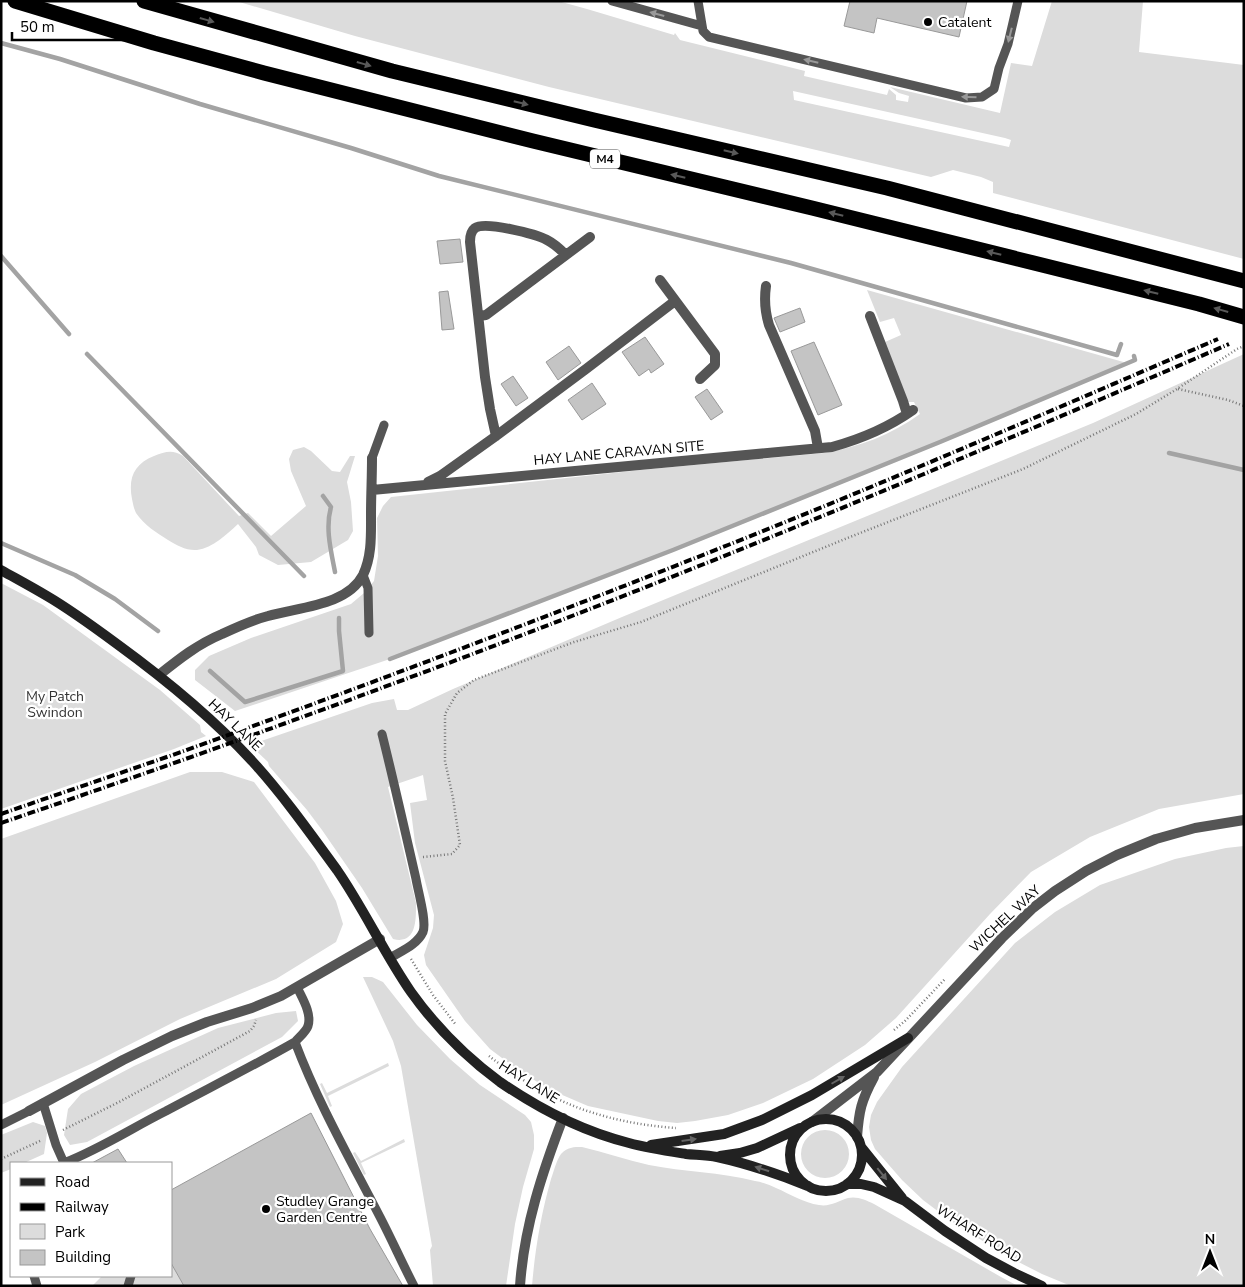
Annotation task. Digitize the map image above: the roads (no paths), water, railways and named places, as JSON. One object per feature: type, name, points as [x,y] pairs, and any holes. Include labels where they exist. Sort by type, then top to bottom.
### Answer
[{"type":"highway","name":"M4","points":[[15,1],[154,44],[264,73],[523,139],[821,210],[1199,304],[1244,317]]},
{"type":"highway","points":[[144,1],[392,72],[887,188],[1244,281]]},
{"type":"highway","points":[[156,1],[186,14]]},
{"type":"main road","name":"HAY LANE","points":[[1,570],[65,607],[108,637],[159,675],[209,718],[254,763],[291,808],[355,898],[402,979],[444,1032],[469,1057],[502,1083],[562,1118]]},
{"type":"main road","points":[[640,1146],[724,1134],[752,1125],[812,1095],[908,1038]]},
{"type":"main road","name":"WHARF ROAD","points":[[562,1118],[610,1138],[640,1146],[714,1156],[756,1167],[821,1190],[839,1188],[847,1184],[861,1184],[874,1187],[905,1201],[945,1231],[986,1258],[1042,1286]]},
{"type":"main road","name":"WHARF ROAD","points":[[714,1156],[740,1153],[757,1148],[821,1119],[835,1120],[848,1126],[905,1201]]},
{"type":"main road","points":[[808,1124],[794,1138],[790,1155],[791,1165],[795,1173],[808,1186]]},
{"type":"main road","points":[[847,1184],[856,1174],[860,1165],[862,1156],[859,1142]]},
{"type":"street","points":[[496,436],[490,409],[470,242],[473,229],[477,226],[492,225],[534,235],[554,244],[566,255]]},
{"type":"street","points":[[479,316],[486,315],[590,237]]},
{"type":"street","points":[[660,280],[714,354],[715,365],[700,379]]},
{"type":"street","points":[[766,286],[765,314],[815,431],[818,448]]},
{"type":"street","name":"HAY LANE CARAVAN SITE","points":[[422,485],[440,476],[496,436],[675,301]]},
{"type":"street","name":"HAY LANE CARAVAN SITE","points":[[372,490],[832,447],[861,437],[884,428],[910,412],[903,401],[870,316]]},
{"type":"street","points":[[159,675],[200,644],[221,634],[266,616],[332,600],[349,591],[360,580],[368,562],[370,549],[372,458]]},
{"type":"street","name":"WICHEL WAY","points":[[808,1124],[877,1072],[1002,938],[1033,908],[1055,891],[1086,871],[1117,855],[1156,839],[1195,828],[1244,820]]},
{"type":"street","points":[[29,1111],[123,1060],[172,1036],[281,996],[380,939]]},
{"type":"street","name":"WICHEL WAY","points":[[859,1142],[862,1103],[877,1072]]},
{"type":"street","name":"HAY LANE","points":[[520,1286],[523,1254],[532,1210],[562,1118]]},
{"type":"lane","points":[[612,1],[702,26]]},
{"type":"lane","points":[[698,1],[703,31],[708,37],[966,98],[982,97],[994,89],[1008,44],[1018,1]]},
{"type":"lane","points":[[372,458],[384,425]]},
{"type":"lane","points":[[363,575],[368,588],[369,633]]},
{"type":"lane","points":[[382,734],[424,920],[424,930],[419,939],[390,958]]},
{"type":"lane","points":[[67,1162],[83,1156],[294,1042],[308,1026],[308,1012],[297,987]]},
{"type":"lane","points":[[294,1042],[330,1122],[414,1286]]},
{"type":"lane","points":[[43,1103],[64,1162]]},
{"type":"lane","points":[[1,1125],[29,1111]]},
{"type":"waterway","points":[[1,43],[60,59],[200,104],[439,176],[791,263],[1117,355],[1121,344]]},
{"type":"waterway","points":[[1,256],[69,334]]},
{"type":"waterway","points":[[87,354],[304,576]]},
{"type":"waterway","points":[[390,659],[673,550],[940,442],[1135,360],[1134,356]]},
{"type":"waterway","points":[[1169,453],[1244,470]]},
{"type":"waterway","points":[[323,496],[331,507],[329,515],[330,548],[335,572]]},
{"type":"waterway","points":[[1,543],[75,575],[115,599],[158,631]]},
{"type":"waterway","points":[[210,671],[245,702],[343,671],[339,618]]},
{"type":"railway","points":[[1,814],[250,727],[728,545],[973,444],[1218,339]]},
{"type":"railway","points":[[1,823],[186,759],[370,692],[643,588],[796,527],[1229,344]]},
{"type":"place","name":"Catalent","points":[[928,22]]},
{"type":"place","name":"Studley Grange Garden Centre","points":[[266,1209]]},
{"type":"park label","name":"My Patch Swindon","points":[[55,704]]}]
